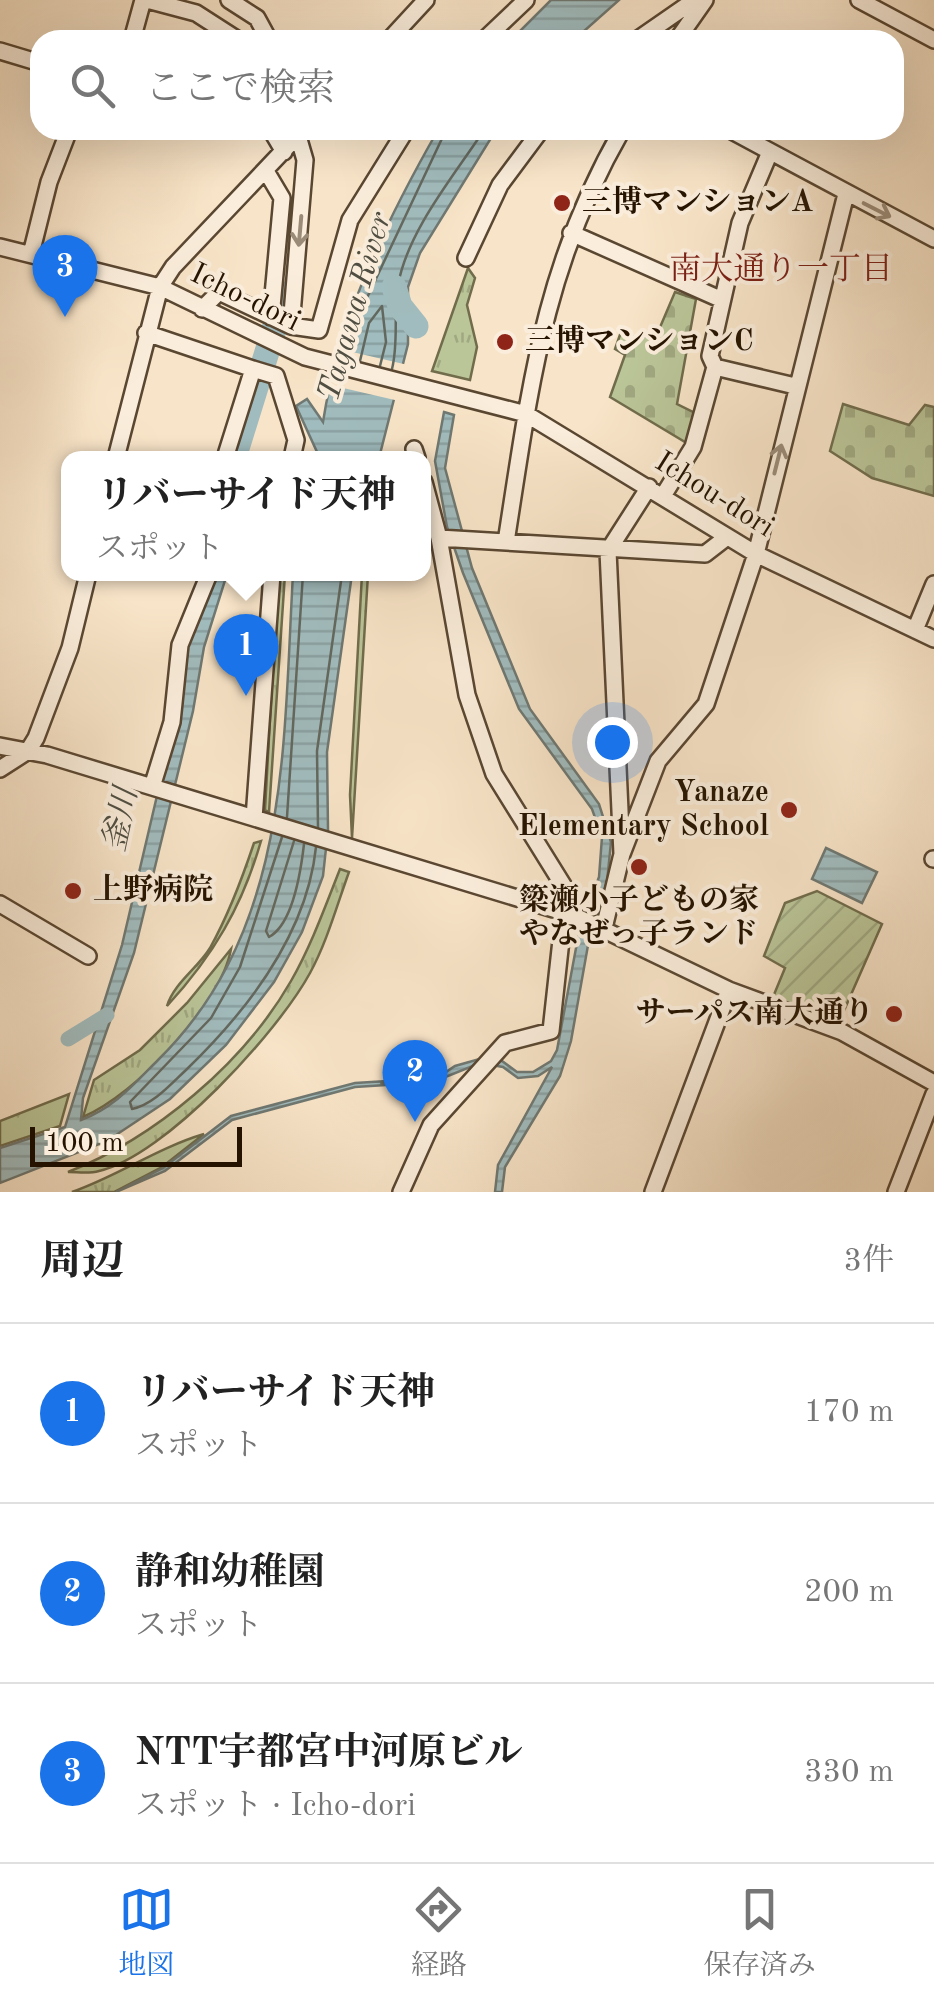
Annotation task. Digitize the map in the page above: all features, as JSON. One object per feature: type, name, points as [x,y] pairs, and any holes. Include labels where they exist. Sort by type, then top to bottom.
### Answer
[{"type":"street","points":[[135,30],[145,0],[196,13],[222,30]]},
{"type":"street","points":[[229,0],[257,18],[264,30]]},
{"type":"street","points":[[399,30],[426,0]]},
{"type":"street","points":[[494,30],[526,0]]},
{"type":"street","points":[[859,0],[934,40]]},
{"type":"street","points":[[651,30],[686,6],[703,1]]},
{"type":"street","points":[[684,30],[703,1]]},
{"type":"street","points":[[0,51],[30,59]]},
{"type":"street","points":[[31,254],[65,140]]},
{"type":"street","points":[[276,140],[284,152]]},
{"type":"street","points":[[118,451],[160,287],[173,267],[294,140]]},
{"type":"street","points":[[291,326],[305,160],[301,140]]},
{"type":"street","points":[[202,309],[219,292],[291,326],[319,330],[350,220],[400,140]]},
{"type":"street","points":[[466,258],[500,185],[534,140]]},
{"type":"street","points":[[506,542],[545,309],[571,233],[617,140]]},
{"type":"street","points":[[748,140],[934,239]]},
{"type":"street","points":[[622,854],[608,551],[693,446],[715,368],[710,356],[720,299],[740,223],[770,152]]},
{"type":"street","points":[[266,171],[282,198],[271,317]]},
{"type":"street","points":[[604,928],[622,854],[658,761],[706,704],[756,554],[846,194]]},
{"type":"street","points":[[571,233],[720,299]]},
{"type":"street","name":"Icho-dori","points":[[0,247],[160,287],[282,349],[466,398]]},
{"type":"street","points":[[146,333],[276,376],[296,440],[294,451]]},
{"type":"street","points":[[715,368],[795,386]]},
{"type":"street","points":[[227,451],[253,369]]},
{"type":"street","name":"Ichou-dori","points":[[466,398],[526,414],[756,554],[934,639]]},
{"type":"street","points":[[401,1192],[430,1125],[505,1043],[551,1031],[569,914],[568,894],[494,774],[467,695],[431,508]]},
{"type":"street","points":[[439,538],[705,554],[727,537]]},
{"type":"street","points":[[0,769],[28,751],[70,648],[86,581]]},
{"type":"street","points":[[154,788],[172,722],[180,645],[206,581]]},
{"type":"street","points":[[257,819],[272,581]]},
{"type":"street","points":[[915,630],[934,584]]},
{"type":"street","points":[[0,746],[174,793],[569,914],[728,990],[842,1032],[934,1083]]},
{"type":"street","points":[[0,904],[88,956]]},
{"type":"street","points":[[653,1192],[728,990]]},
{"type":"street","points":[[896,1192],[934,1094]]},
{"type":"green space","points":[[468,268],[475,278],[467,305],[477,347],[470,380],[432,371]]},
{"type":"green space","points":[[675,292],[696,299],[677,404],[697,414],[690,445],[610,397],[625,355],[615,349],[621,332],[638,339],[658,332]]},
{"type":"green space","points":[[843,404],[909,425],[925,405],[934,407],[934,496],[872,478],[830,451]]},
{"type":"green space","points":[[278,581],[285,581],[269,812],[265,810]]},
{"type":"green space","points":[[362,581],[368,581],[352,838],[350,795]]},
{"type":"green space","points":[[261,841],[245,888],[224,930],[167,1006],[175,990],[210,948],[254,843]]},
{"type":"green space","points":[[340,869],[349,872],[316,961],[294,998],[247,1058],[186,1117],[126,1161],[99,1171],[68,1172],[133,1139],[164,1118],[223,1069],[249,1041],[298,968]]},
{"type":"green space","points":[[817,891],[882,924],[839,1022],[773,997],[785,968],[764,956],[785,903]]},
{"type":"green space","points":[[231,949],[211,996],[173,1046],[127,1089],[83,1117],[94,1080],[140,1050],[187,1003]]},
{"type":"green space","points":[[69,1094],[60,1126],[0,1146],[0,1121]]},
{"type":"green space","points":[[204,1134],[162,1167],[114,1192],[72,1192],[170,1147]]},
{"type":"water","points":[[551,0],[619,0],[585,30],[521,30]]},
{"type":"water","name":"Tagawa River","points":[[432,140],[490,140],[420,253],[408,287],[408,344],[381,451],[317,451],[296,406],[307,399],[323,422],[340,345],[367,271]]},
{"type":"water","points":[[444,412],[454,415],[445,468],[472,568],[530,709],[599,804],[611,842],[607,882],[590,934],[571,1041],[560,1076],[505,1167],[502,1192],[495,1192],[498,1165],[552,1067],[538,1076],[518,1078],[503,1067],[480,1063],[433,1082],[355,1087],[232,1120],[165,1171],[116,1192],[163,1168],[231,1116],[355,1083],[437,1078],[455,1066],[483,1058],[502,1061],[517,1072],[533,1072],[551,1061],[557,1050],[579,932],[599,877],[602,837],[592,809],[519,709],[463,573],[447,527],[435,461]]},
{"type":"water","points":[[211,581],[225,581],[204,647],[193,711],[134,953],[83,1098],[81,1120],[114,1102],[158,1060],[202,1009],[234,953],[257,894],[272,832],[281,768],[293,581],[351,581],[327,752],[328,830],[323,876],[302,932],[274,982],[226,1045],[170,1099],[107,1141],[0,1183],[0,1148],[65,1127],[122,945],[179,702],[187,648]]},
{"type":"water","points":[[826,848],[877,872],[862,903],[812,879]]},
{"type":"pier","points":[[335,348],[408,365],[399,401],[326,384]]},
{"type":"waterway","name":"Tagawa River","points":[[394,287],[400,306],[416,326]]},
{"type":"waterway","name":"釜川","points":[[236,451],[285,294]]},
{"type":"waterway","points":[[68,1039],[107,1015]]},
{"type":"waterway","points":[[382,1083],[422,1081]]},
{"type":"place","name":"三博マンションA","points":[[562,203]]},
{"type":"place","name":"NTT宇都宮中河原ビル","points":[[65,317]]},
{"type":"place","name":"三博マンションC","points":[[505,342]]},
{"type":"place","name":"リバーサイド天神","points":[[246,696]]},
{"type":"place","name":"Yanaze Elementary School","points":[[789,810]]},
{"type":"place","name":"簗瀬小子どもの家 やなぜっ子ランド","points":[[639,867]]},
{"type":"place","name":"上野病院","points":[[73,891]]},
{"type":"place","name":"サーパス南大通り","points":[[894,1014]]},
{"type":"place","name":"静和幼稚園","points":[[415,1122]]},
{"type":"district","name":"南大通り一丁目","points":[[781,271]]}]
